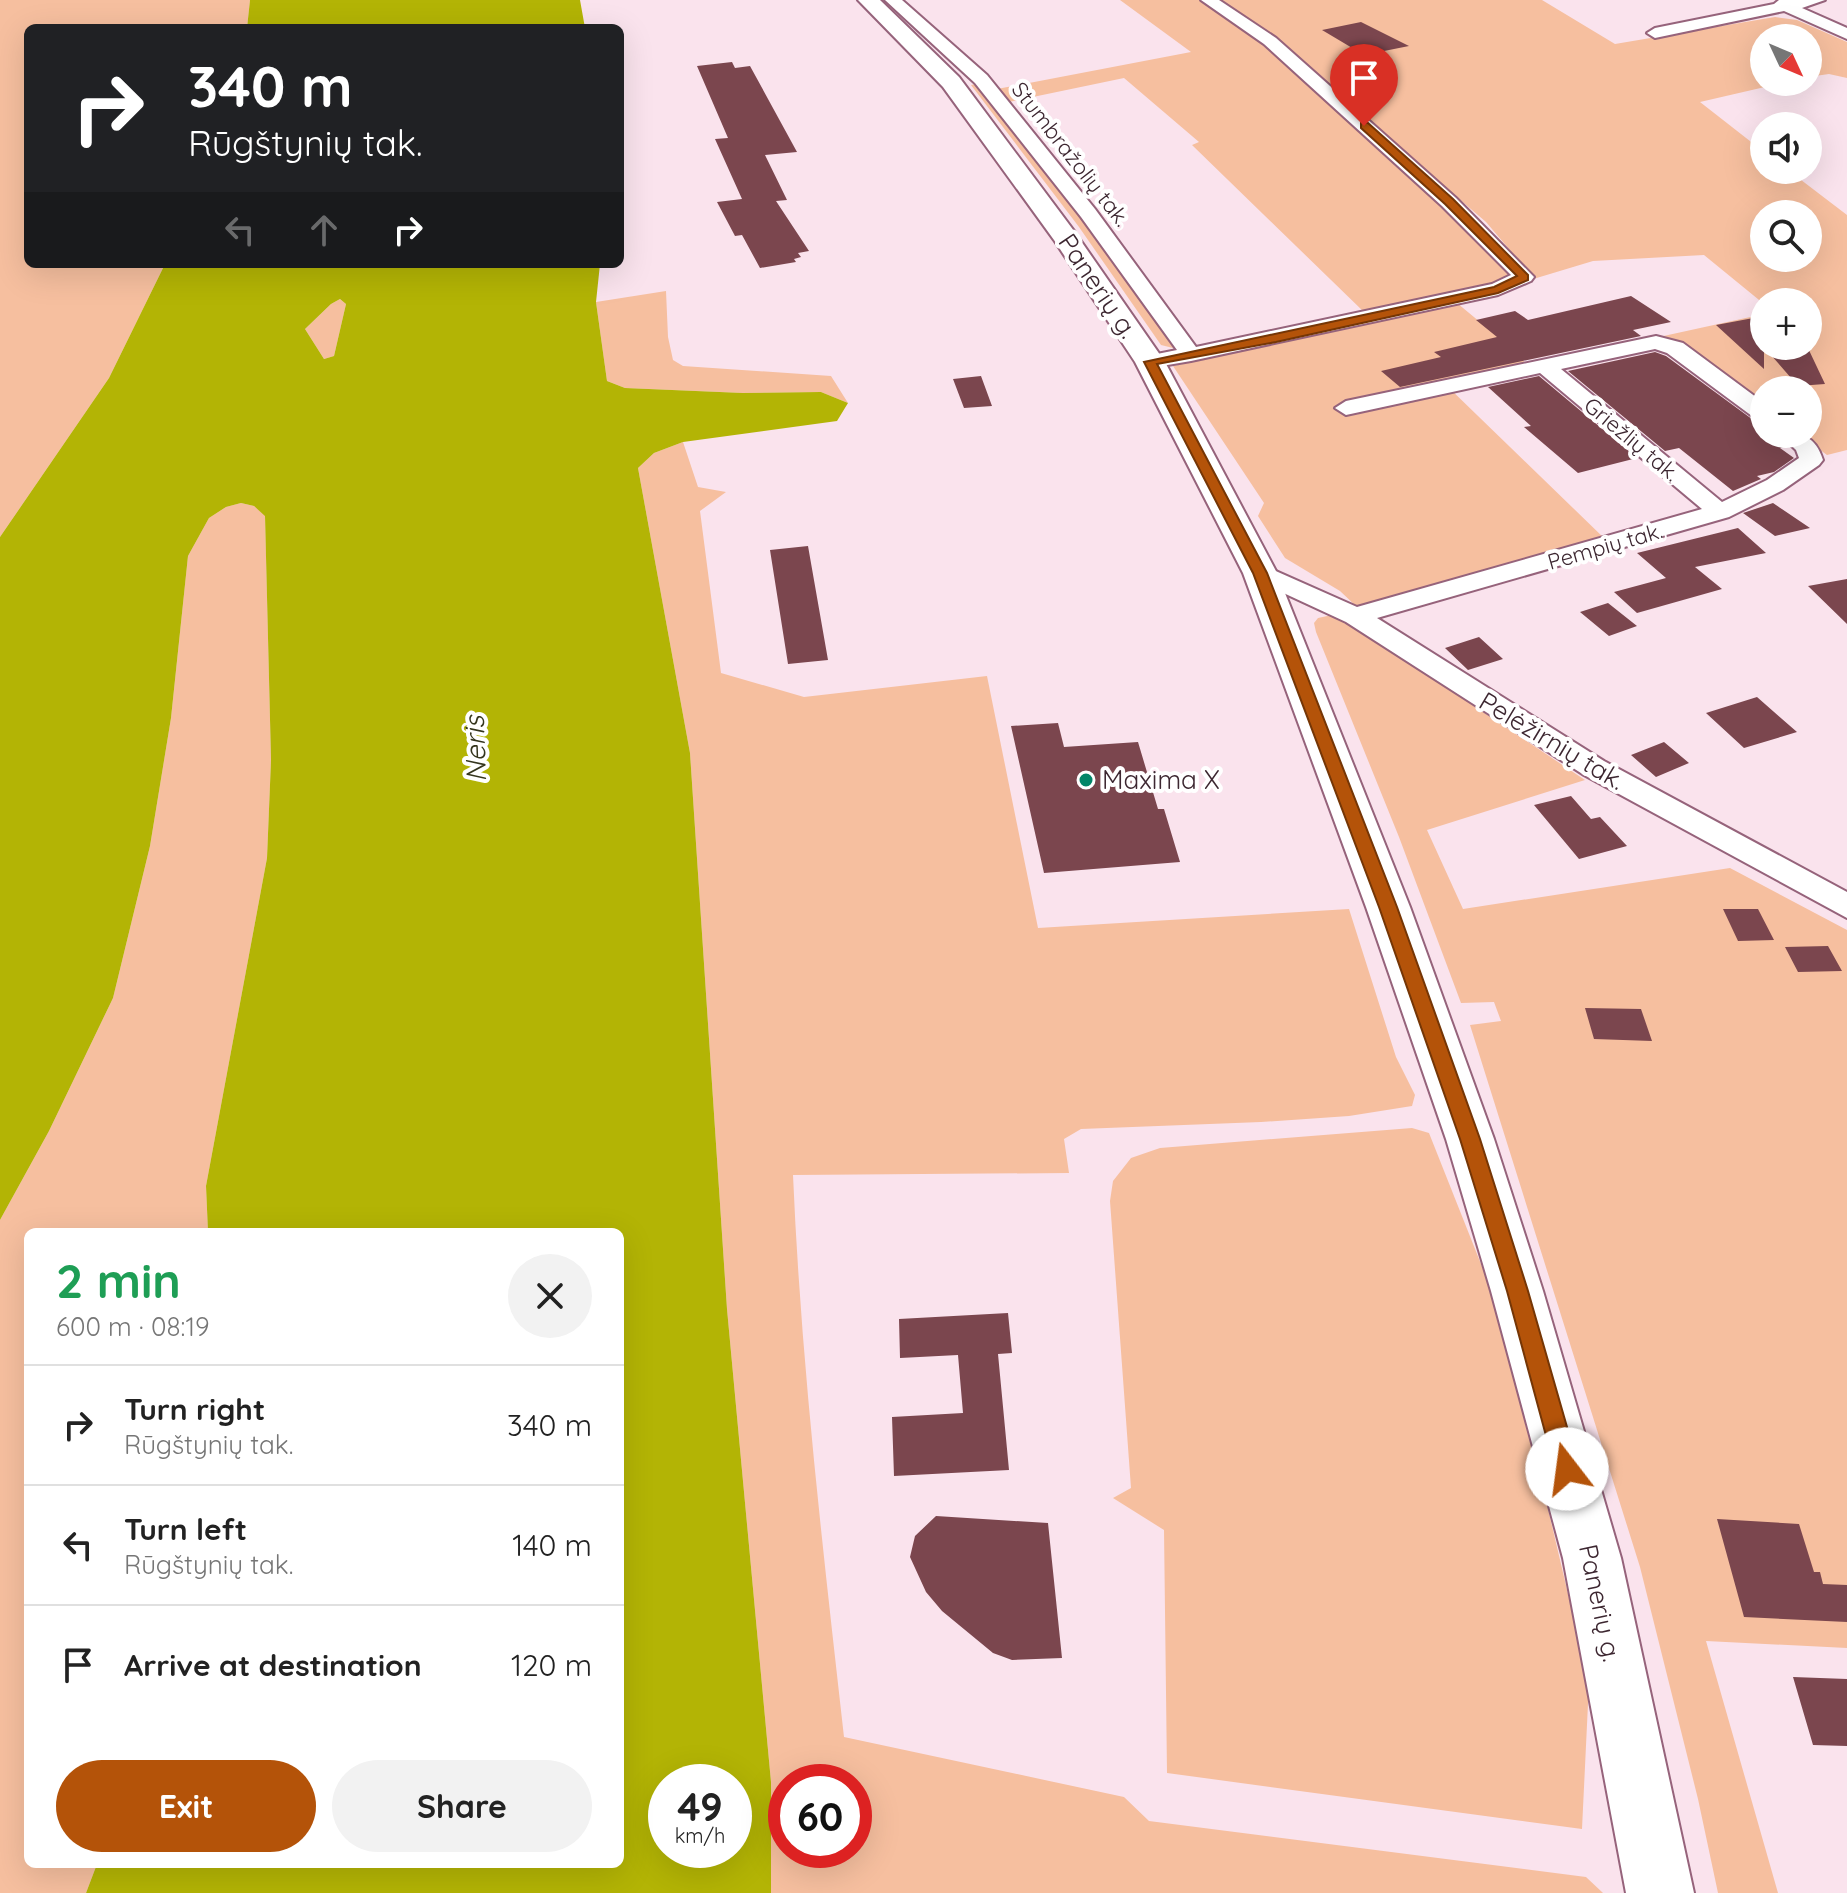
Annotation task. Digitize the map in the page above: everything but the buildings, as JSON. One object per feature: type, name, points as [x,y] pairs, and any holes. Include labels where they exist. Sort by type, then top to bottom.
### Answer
[{"type":"main road","name":"Panerių g.","points":[[868,0],[951,82],[1065,237],[1150,362],[1260,573],[1388,907],[1470,1139],[1517,1291],[1592,1558],[1660,1893]]},
{"type":"street","name":"Stumbražolių tak.","points":[[893,0],[981,79],[1088,213],[1191,355]]},
{"type":"street","points":[[1150,362],[1498,289],[1524,277],[1449,202],[1270,41],[1209,0]]},
{"type":"street","points":[[1655,33],[1779,3],[1817,0]]},
{"type":"street","points":[[1779,3],[1847,34]]},
{"type":"street","points":[[1346,408],[1656,342],[1675,348],[1750,404]]},
{"type":"street","name":"Griežlių tak.","points":[[1544,366],[1720,512]]},
{"type":"street","name":"Pempių tak.","points":[[1355,616],[1720,512],[1775,485],[1811,460],[1807,448]]},
{"type":"street","name":"Pelėžirnių tak.","points":[[1260,573],[1355,616],[1594,768],[1847,906]]},
{"type":"shaded area","points":[[0,0],[250,0],[247,24],[24,24],[24,268],[163,268],[109,378],[0,537]]},
{"type":"shaded area","points":[[1120,0],[1204,0],[1273,48],[1515,272],[1507,282],[1365,313],[1192,145],[1199,142],[1124,78],[1009,102],[997,89],[1191,52]]},
{"type":"shaded area","points":[[1217,0],[1542,0],[1615,44],[1775,17],[1806,24],[1750,24],[1750,90],[1700,102],[1750,141],[1750,184],[1806,184],[1847,215],[1847,450],[1827,455],[1818,448],[1822,448],[1822,376],[1750,376],[1750,399],[1659,337],[1750,317],[1750,360],[1822,360],[1822,288],[1750,288],[1750,293],[1704,255],[1593,261],[1530,280],[1532,276],[1486,222],[1261,29]]},
{"type":"shaded area","points":[[1822,31],[1847,42],[1847,78],[1822,75]]},
{"type":"shaded area","points":[[976,84],[1042,164],[1177,349],[1161,345],[1079,227],[971,85]]},
{"type":"shaded area","points":[[666,291],[668,337],[673,360],[683,366],[831,376],[848,403],[821,392],[743,393],[625,388],[607,381],[596,302]]},
{"type":"shaded area","points":[[340,299],[346,304],[334,356],[324,359],[305,329]]},
{"type":"shaded area","points":[[1457,303],[1515,351],[1526,364],[1445,384],[1605,539],[1358,608],[1340,591],[1285,558],[1258,516],[1264,503],[1173,366]]},
{"type":"shaded area","points":[[683,442],[698,487],[726,492],[700,511],[721,673],[804,697],[987,676],[1038,928],[1349,909],[1396,1057],[1415,1095],[1412,1106],[1349,1116],[1081,1129],[1064,1139],[1069,1173],[793,1175],[807,1386],[844,1737],[1124,1797],[1149,1821],[1586,1877],[1603,1893],[771,1893],[771,1868],[872,1868],[872,1764],[769,1764],[727,1309],[690,753],[638,468],[654,453]]},
{"type":"shaded area","points":[[241,503],[254,506],[265,515],[271,760],[267,858],[206,1186],[208,1228],[24,1228],[24,1868],[95,1868],[86,1893],[0,1893],[0,1220],[49,1131],[113,998],[150,846],[171,718],[188,556],[209,518],[226,507]]},
{"type":"shaded area","points":[[1332,615],[1345,620],[1585,780],[1427,830],[1463,909],[1730,868],[1847,930],[1847,1648],[1706,1641],[1778,1893],[1718,1893],[1698,1799],[1640,1567],[1470,1025],[1501,1021],[1494,1002],[1461,1003],[1399,837],[1316,632],[1314,623],[1318,618]]},
{"type":"shaded area","points":[[1412,1128],[1429,1133],[1504,1322],[1589,1683],[1582,1829],[1167,1773],[1164,1530],[1113,1498],[1131,1488],[1110,1201],[1113,1181],[1131,1158],[1160,1148]]},
{"type":"water","points":[[250,0],[580,0],[584,24],[247,24]]},
{"type":"water","name":"Neris","points":[[163,268],[600,268],[596,302],[607,381],[625,388],[743,393],[821,392],[848,403],[837,421],[683,442],[654,453],[638,468],[690,753],[727,1309],[769,1764],[768,1868],[771,1868],[771,1893],[86,1893],[95,1868],[624,1868],[624,1228],[208,1228],[206,1186],[267,858],[271,760],[265,516],[254,506],[241,503],[226,507],[209,518],[188,556],[171,718],[150,846],[113,998],[49,1131],[0,1220],[0,537],[109,378]],"holes":[[[340,299],[346,304],[334,356],[324,359],[305,329]]]},
{"type":"place","name":"Maxima X","points":[[1086,780]]},
{"type":"route","points":[[1364,126],[1449,202],[1524,277],[1515,284],[1498,289],[1150,362],[1260,573],[1388,907],[1470,1139],[1567,1469]]}]
